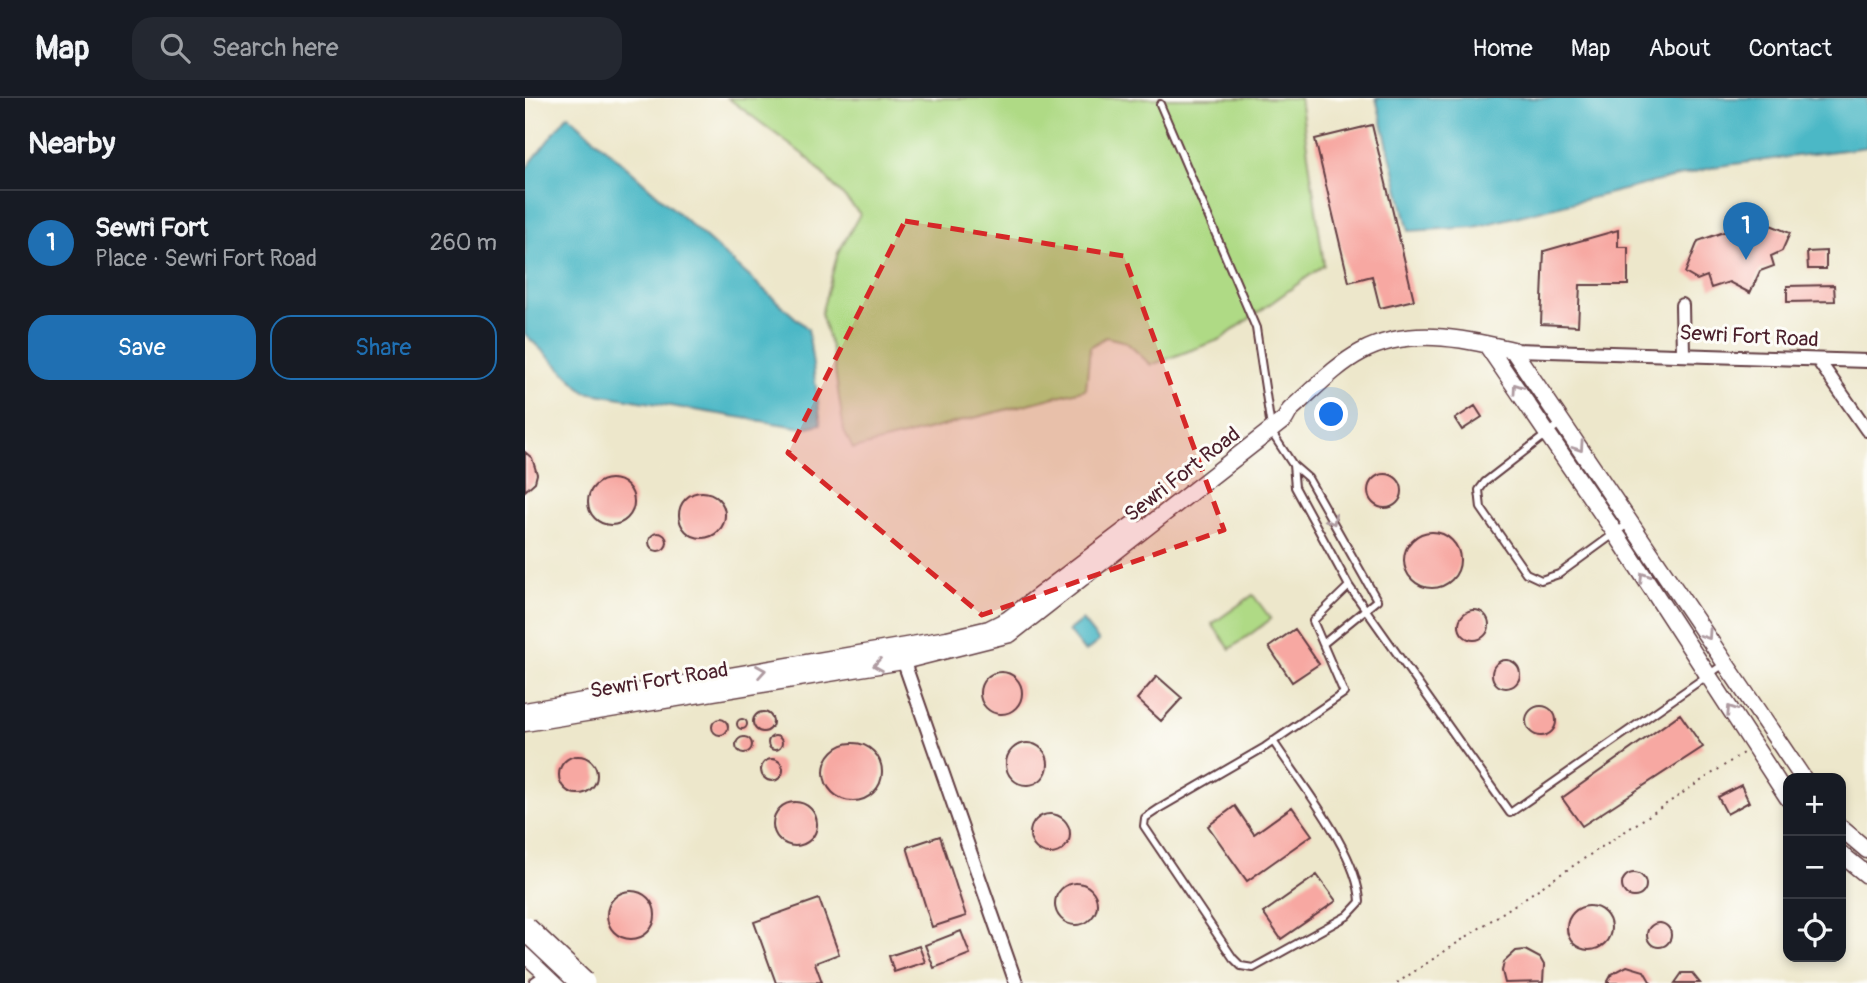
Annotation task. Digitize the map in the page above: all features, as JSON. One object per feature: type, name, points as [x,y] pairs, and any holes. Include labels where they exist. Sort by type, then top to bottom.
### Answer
[{"type":"highway","points":[[525,928],[583,983]]},
{"type":"highway","points":[[525,944],[552,981]]},
{"type":"street","points":[[1682,305],[1683,354]]},
{"type":"street","name":"Sewri Fort Road","points":[[525,723],[1010,634],[1063,585],[1270,426],[1286,419],[1290,410],[1360,352],[1395,338],[1458,337],[1513,349],[1867,361]]},
{"type":"street","points":[[1486,344],[1783,787]]},
{"type":"street","points":[[1513,349],[1800,773]]},
{"type":"street","points":[[1818,360],[1867,430]]},
{"type":"street","points":[[901,654],[1016,983]]},
{"type":"street","points":[[525,711],[798,671]]},
{"type":"street","points":[[1846,832],[1867,850]]},
{"type":"street","points":[[1846,858],[1867,875]]},
{"type":"street","points":[[525,922],[590,983]]},
{"type":"street","points":[[525,954],[552,981],[564,959]]},
{"type":"lane","points":[[1160,104],[1256,328],[1270,426],[1293,465],[1308,478],[1377,600],[1323,644]]},
{"type":"lane","points":[[1562,422],[1485,482],[1479,490],[1481,508],[1526,573],[1541,580],[1559,574],[1631,522]]},
{"type":"lane","points":[[1293,465],[1295,487],[1349,586],[1510,813],[1726,663]]},
{"type":"lane","points":[[1273,741],[1352,864],[1360,887],[1360,902],[1347,916],[1253,968],[1241,966],[1233,958],[1144,826],[1145,818],[1273,741],[1344,693],[1313,621],[1349,586]]},
{"type":"path","points":[[1397,983],[1754,746]]},
{"type":"highlighted area","points":[[905,221],[1124,256],[1224,530],[982,615],[788,453]]},
{"type":"green space","points":[[728,98],[1300,98],[1324,265],[1221,339],[1151,365],[1126,342],[1106,337],[1090,347],[1086,389],[853,449],[844,431],[832,350],[821,314],[838,253],[860,214],[809,159]]},
{"type":"green space","points":[[1253,595],[1271,619],[1230,649],[1212,624]]},
{"type":"water","points":[[1376,98],[1867,98],[1867,147],[1719,166],[1475,227],[1409,231]]},
{"type":"water","points":[[568,115],[808,329],[821,424],[804,428],[585,392],[525,334],[525,170]]},
{"type":"water","points":[[1082,620],[1099,641],[1085,652],[1068,631]]},
{"type":"building","points":[[1372,125],[1414,300],[1380,308],[1372,276],[1349,282],[1315,139]]},
{"type":"building","points":[[1758,220],[1790,233],[1782,251],[1771,256],[1774,266],[1760,271],[1750,293],[1729,282],[1711,288],[1707,276],[1697,280],[1685,273],[1698,241]]},
{"type":"building","points":[[1618,230],[1618,247],[1628,247],[1628,285],[1580,285],[1578,326],[1541,324],[1544,251]]},
{"type":"building","points":[[1826,251],[1826,269],[1808,269],[1807,252]]},
{"type":"building","points":[[1834,285],[1835,301],[1787,302],[1787,286]]},
{"type":"building","points":[[1475,406],[1482,417],[1462,430],[1455,419]]},
{"type":"building","points":[[525,452],[532,458],[537,474],[535,482],[525,491]]},
{"type":"building","points":[[1385,474],[1397,479],[1402,491],[1397,503],[1385,508],[1373,503],[1368,491],[1373,479]]},
{"type":"building","points":[[611,479],[627,486],[634,502],[627,518],[611,525],[595,518],[588,502],[595,486]]},
{"type":"building","points":[[702,492],[718,499],[725,515],[718,531],[702,538],[686,531],[679,515],[686,499]]},
{"type":"building","points":[[1432,532],[1443,534],[1452,540],[1458,549],[1458,571],[1452,580],[1443,586],[1432,588],[1421,586],[1412,580],[1406,571],[1404,560],[1406,549],[1412,540],[1421,534]]},
{"type":"building","points":[[658,533],[664,536],[667,542],[664,548],[658,551],[652,548],[649,542],[652,536]]},
{"type":"building","points":[[1474,610],[1480,611],[1488,619],[1488,631],[1480,639],[1474,640],[1468,639],[1460,631],[1459,625],[1460,619],[1468,611]]},
{"type":"building","points":[[1295,629],[1319,664],[1292,682],[1269,647]]},
{"type":"building","points":[[1506,660],[1516,664],[1520,674],[1516,684],[1506,688],[1496,684],[1492,674],[1496,664]]},
{"type":"building","points":[[1001,672],[1016,678],[1022,693],[1016,708],[1001,714],[986,708],[980,693],[986,678]]},
{"type":"building","points":[[1157,676],[1182,698],[1161,721],[1137,699]]},
{"type":"building","points":[[1541,706],[1547,707],[1555,715],[1555,727],[1547,735],[1541,736],[1535,735],[1527,727],[1526,721],[1527,715],[1535,707]]},
{"type":"building","points":[[763,712],[770,715],[773,722],[770,729],[763,732],[756,729],[753,722],[756,715]]},
{"type":"building","points":[[1680,714],[1703,747],[1582,826],[1562,798]]},
{"type":"building","points":[[720,719],[726,721],[726,733],[720,735],[714,733],[712,727],[714,721]]},
{"type":"building","points":[[742,719],[746,720],[746,728],[742,729],[738,728],[737,724],[738,720]]},
{"type":"building","points":[[775,736],[780,738],[780,748],[775,750],[770,748],[768,743],[770,738]]},
{"type":"building","points":[[741,737],[747,737],[752,745],[750,751],[741,753],[736,748],[736,742]]},
{"type":"building","points":[[853,743],[869,748],[877,756],[882,772],[877,788],[869,796],[853,801],[837,796],[829,788],[824,772],[829,756],[837,748]]},
{"type":"building","points":[[1027,743],[1042,749],[1048,764],[1042,779],[1027,785],[1012,779],[1006,764],[1012,749]]},
{"type":"building","points":[[578,756],[591,762],[597,775],[591,788],[578,794],[565,788],[559,775],[565,762]]},
{"type":"building","points":[[772,759],[780,762],[783,770],[780,778],[772,781],[764,778],[761,770],[764,762]]},
{"type":"building","points":[[1741,785],[1749,802],[1727,814],[1718,797]]},
{"type":"building","points":[[795,802],[811,808],[817,824],[811,840],[795,846],[779,840],[773,824],[779,808]]},
{"type":"building","points":[[1235,806],[1254,834],[1292,807],[1312,835],[1247,881],[1208,826]]},
{"type":"building","points":[[1050,814],[1058,815],[1064,820],[1069,826],[1069,842],[1064,848],[1058,853],[1050,854],[1042,853],[1036,848],[1031,842],[1030,834],[1031,826],[1036,820],[1042,815]]},
{"type":"building","points":[[940,836],[966,916],[932,927],[907,847]]},
{"type":"building","points":[[1629,873],[1639,873],[1646,880],[1646,890],[1639,897],[1629,897],[1622,890],[1622,880]]},
{"type":"building","points":[[1317,875],[1336,901],[1281,939],[1263,913]]},
{"type":"building","points":[[1076,883],[1091,889],[1097,904],[1091,919],[1076,925],[1061,919],[1055,904],[1061,889]]},
{"type":"building","points":[[631,891],[648,898],[655,915],[648,932],[631,939],[614,932],[607,915],[614,898]]},
{"type":"building","points":[[819,899],[839,954],[815,963],[822,982],[776,983],[754,922]]},
{"type":"building","points":[[1589,906],[1604,913],[1611,928],[1604,943],[1589,950],[1574,943],[1567,928],[1574,913]]},
{"type":"building","points":[[1659,923],[1668,926],[1671,935],[1668,944],[1659,947],[1650,944],[1647,935],[1650,926]]},
{"type":"building","points":[[961,931],[970,954],[934,968],[925,945]]},
{"type":"building","points":[[919,946],[925,962],[894,972],[889,956]]},
{"type":"building","points":[[1525,950],[1540,958],[1544,965],[1543,982],[1505,983],[1502,971],[1504,962],[1516,951]]},
{"type":"building","points":[[1627,966],[1644,971],[1651,983],[1607,983],[1612,974]]},
{"type":"building","points":[[1682,973],[1692,973],[1700,983],[1675,983]]},
{"type":"place","name":"Sewri Fort","points":[[1746,260]]}]
